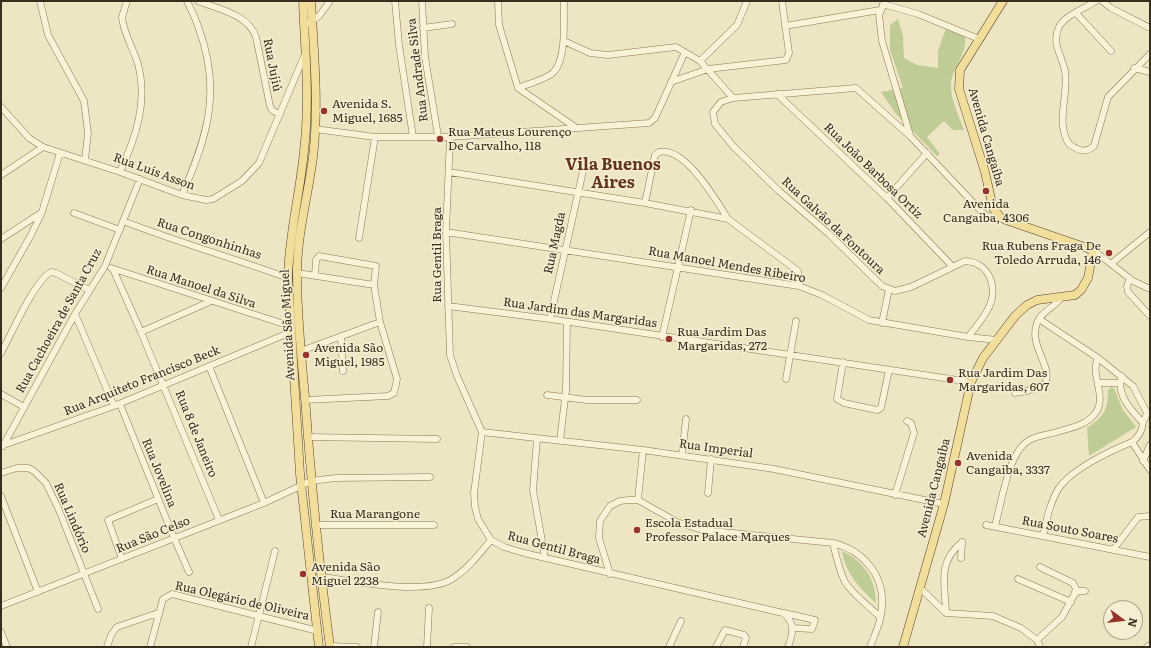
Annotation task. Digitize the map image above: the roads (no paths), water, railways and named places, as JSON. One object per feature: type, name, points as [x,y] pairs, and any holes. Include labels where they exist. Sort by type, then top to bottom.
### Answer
[{"type":"main road","name":"Avenida São Miguel","points":[[303,1],[306,108],[304,151],[290,234],[288,278],[290,329],[301,484],[320,647]]},
{"type":"main road","name":"Avenida São Miguel","points":[[312,1],[316,95],[315,129],[308,186],[301,222],[297,273],[301,351],[311,481],[330,647]]},
{"type":"main road","name":"Avenida Cangaíba","points":[[1000,217],[994,208],[985,172],[959,89],[960,70],[1003,1]]},
{"type":"main road","points":[[1000,217],[1093,250]]},
{"type":"main road","name":"Avenida Cangaíba","points":[[903,647],[944,504],[971,382],[983,358],[1015,316],[1027,305],[1037,300],[1075,295],[1084,286],[1088,278],[1093,250]]},
{"type":"street","points":[[40,1],[48,36],[84,100],[88,122],[88,143],[85,160]]},
{"type":"street","points":[[120,172],[139,122],[142,97],[138,65],[122,17],[127,1]]},
{"type":"street","points":[[182,195],[202,148],[208,123],[210,104],[210,80],[206,52],[199,28],[187,1]]},
{"type":"street","name":"Rua Jujiú","points":[[198,1],[245,20],[252,26],[256,37],[270,106],[272,110],[280,115]]},
{"type":"street","points":[[304,25],[319,16],[330,1]]},
{"type":"street","points":[[396,1],[399,45],[413,137]]},
{"type":"street","name":"Rua Andrade Silva","points":[[422,1],[423,28],[434,136]]},
{"type":"street","points":[[498,1],[499,25],[518,88],[575,127]]},
{"type":"street","points":[[518,88],[554,72],[561,58],[564,41],[564,1]]},
{"type":"street","points":[[700,62],[738,25],[747,1]]},
{"type":"street","points":[[671,82],[708,68],[784,61],[788,58],[789,53],[782,1]]},
{"type":"street","points":[[1096,1],[1060,25],[1056,40],[1057,50],[1065,77],[1064,129],[1069,144],[1082,151],[1089,150],[1094,146],[1108,97],[1134,68],[1150,54]]},
{"type":"street","points":[[1102,1],[1111,8],[1150,28]]},
{"type":"street","points":[[785,26],[883,5],[918,14],[979,39]]},
{"type":"street","points":[[883,5],[882,41],[911,137]]},
{"type":"street","points":[[1076,13],[1111,51]]},
{"type":"street","points":[[423,28],[452,24]]},
{"type":"street","points":[[564,41],[590,53],[618,55],[671,46],[685,52],[708,68],[733,98],[856,88],[928,153],[982,212],[988,216],[1000,217]]},
{"type":"street","points":[[315,129],[375,137],[422,137],[649,123],[655,118],[685,52]]},
{"type":"street","name":"Rua Luís Asson","points":[[1,107],[28,138],[43,147],[120,172],[182,195],[196,199],[213,199],[242,180],[259,164],[305,54]]},
{"type":"street","points":[[1134,68],[1150,72]]},
{"type":"street","name":"Rua João Barbosa Ortiz","points":[[777,94],[888,198],[952,266]]},
{"type":"street","name":"Rua Galvão da Fontoura","points":[[733,98],[721,102],[713,112],[715,124],[719,130],[761,175],[828,234],[882,286],[889,290],[895,291],[911,288],[952,266],[965,261],[974,261],[982,266],[989,274],[993,296],[988,309],[968,337]]},
{"type":"street","name":"Rua Gentil Braga","points":[[450,136],[446,232],[448,306],[452,365],[482,432],[474,493],[474,507],[478,519],[491,540],[504,547],[545,558],[814,620],[812,629],[793,628]]},
{"type":"street","points":[[359,238],[375,137]]},
{"type":"street","points":[[1,166],[3,174],[43,147]]},
{"type":"street","points":[[645,203],[655,156],[659,152],[668,152],[680,158],[701,178],[728,219],[798,271],[799,286]]},
{"type":"street","points":[[1,288],[31,235],[42,212],[60,153]]},
{"type":"street","points":[[888,198],[928,153]]},
{"type":"street","name":"Rua Magda","points":[[550,319],[583,171]]},
{"type":"street","points":[[449,172],[691,210],[728,219]]},
{"type":"street","name":"Rua Cachoeira de Santa Cruz","points":[[2,447],[75,314],[105,266],[140,179]]},
{"type":"street","points":[[982,212],[994,208]]},
{"type":"street","points":[[662,336],[691,210]]},
{"type":"street","points":[[1,239],[42,212]]},
{"type":"street","points":[[74,213],[120,230]]},
{"type":"street","name":"Rua Congonhinhas","points":[[123,221],[173,240],[216,252],[288,278]]},
{"type":"street","name":"Rua Manoel Mendes Ribeiro","points":[[446,232],[799,286],[822,295],[863,318],[882,323],[968,337],[998,340]]},
{"type":"street","points":[[1112,263],[1150,232]]},
{"type":"street","points":[[1093,250],[1130,278],[1150,289]]},
{"type":"street","points":[[305,400],[384,396],[394,393],[397,379],[380,322],[374,285],[377,269],[374,265],[321,256],[316,260],[315,276]]},
{"type":"street","name":"Rua Manoel da Silva","points":[[105,266],[290,329]]},
{"type":"street","name":"Rua 8 de Janeiro","points":[[113,269],[164,386],[219,520]]},
{"type":"street","points":[[1,353],[35,290],[46,275],[51,272],[56,273],[89,290]]},
{"type":"street","points":[[297,273],[374,285]]},
{"type":"street","points":[[1130,278],[1128,292],[1150,316]]},
{"type":"street","points":[[882,323],[889,290]]},
{"type":"street","points":[[1015,393],[1040,387],[1045,384],[1047,380],[1047,374],[1037,348],[1035,336],[1039,319],[1061,298]]},
{"type":"street","points":[[141,332],[209,302]]},
{"type":"street","name":"Rua Jardim das Margaridas","points":[[448,306],[550,319],[971,382]]},
{"type":"street","name":"Rua Jovelina","points":[[75,314],[117,405],[190,572]]},
{"type":"street","points":[[1039,319],[1098,358],[1122,376],[1136,390],[1148,414],[1139,435],[1132,442],[1082,469],[1064,482],[1058,489],[1049,510],[1043,535]]},
{"type":"street","points":[[786,379],[792,355],[796,321]]},
{"type":"street","points":[[301,351],[380,322]]},
{"type":"street","points":[[560,441],[566,398],[568,322]]},
{"type":"street","name":"Rua Arquiteto Francisco Beck","points":[[2,447],[117,405],[164,386],[290,329]]},
{"type":"street","points":[[341,336],[343,371]]},
{"type":"street","points":[[995,526],[1010,471],[1015,456],[1020,448],[1026,442],[1037,437],[1077,426],[1093,416],[1100,402],[1099,384],[1095,369],[1098,358]]},
{"type":"street","points":[[843,362],[837,399],[844,403],[877,410],[881,408],[889,370]]},
{"type":"street","points":[[209,366],[264,502]]},
{"type":"street","points":[[1122,376],[1119,383],[1127,404],[1143,423]]},
{"type":"street","points":[[1099,384],[1111,382],[1119,383]]},
{"type":"street","points":[[1,394],[24,407]]},
{"type":"street","points":[[548,395],[601,401],[637,400]]},
{"type":"street","points":[[682,455],[686,419]]},
{"type":"street","points":[[895,495],[914,433],[911,423],[907,421]]},
{"type":"street","name":"Rua Imperial","points":[[482,432],[711,459],[774,469],[944,504]]},
{"type":"street","points":[[308,437],[437,439]]},
{"type":"street","points":[[538,438],[533,490],[545,558]]},
{"type":"street","points":[[1132,442],[1150,470]]},
{"type":"street","points":[[1143,461],[1150,445]]},
{"type":"street","points":[[638,500],[644,450]]},
{"type":"street","points":[[708,493],[711,459]]},
{"type":"street","name":"Rua Lindório","points":[[1,474],[17,468],[28,468],[34,471],[46,483],[59,510],[98,609]]},
{"type":"street","name":"Rua São Celso","points":[[1,606],[289,492],[301,484],[311,481],[336,478],[430,476]]},
{"type":"street","points":[[1,496],[38,592]]},
{"type":"street","points":[[122,559],[108,520],[158,499]]},
{"type":"street","points":[[610,574],[599,538],[600,521],[610,506],[620,501],[638,500],[677,522],[702,530],[834,543],[847,546],[864,558],[877,576],[882,592],[880,617],[870,647]]},
{"type":"street","points":[[1114,550],[1131,524],[1138,517],[1149,514]]},
{"type":"street","name":"Rua Marangone","points":[[316,525],[434,525]]},
{"type":"street","name":"Rua Souto Soares","points":[[986,525],[1150,557]]},
{"type":"street","points":[[322,577],[410,587],[433,585],[452,579],[461,572],[491,540]]},
{"type":"street","points":[[946,612],[946,560],[952,551],[962,542],[961,558]]},
{"type":"street","points":[[834,543],[837,561],[845,582],[858,597],[880,617]]},
{"type":"street","points":[[251,647],[275,551]]},
{"type":"street","points":[[1037,640],[1059,621],[1071,602],[1076,588],[1074,583],[1040,567]]},
{"type":"street","points":[[1018,579],[1071,602]]},
{"type":"street","points":[[920,588],[946,612],[993,616],[1021,628],[1037,640],[1040,647]]},
{"type":"street","points":[[1074,595],[1079,591],[1085,591]]},
{"type":"street","name":"Rua Olegário de Oliveira","points":[[158,613],[163,599],[172,594],[318,631]]},
{"type":"street","points":[[427,647],[429,608]]},
{"type":"street","points":[[374,647],[378,612]]},
{"type":"street","points":[[107,647],[111,635],[117,627],[158,613]]},
{"type":"street","points":[[150,647],[158,613]]},
{"type":"street","points":[[783,613],[788,617],[793,628],[788,647]]},
{"type":"street","points":[[669,647],[681,622]]},
{"type":"street","points":[[716,647],[722,634],[725,630],[728,630],[744,635],[746,638],[743,647]]},
{"type":"street","points":[[1,632],[7,647]]},
{"type":"street","points":[[330,647],[357,647]]},
{"type":"street","points":[[454,647],[467,647]]},
{"type":"place","name":"Avenida S. Miguel, 1685","points":[[324,111]]},
{"type":"place","name":"Rua Mateus Lourenço De Carvalho, 118","points":[[440,139]]},
{"type":"place","name":"Avenida Cangaiba, 4306","points":[[986,191]]},
{"type":"place","name":"Rua Rubens Fraga De Toledo Arruda, 146","points":[[1109,253]]},
{"type":"place","name":"Rua Jardim Das Margaridas, 272","points":[[669,339]]},
{"type":"place","name":"Avenida São Miguel, 1985","points":[[306,355]]},
{"type":"place","name":"Rua Jardim Das Margaridas, 607","points":[[950,380]]},
{"type":"place","name":"Avenida Cangaiba, 3337","points":[[958,463]]},
{"type":"place","name":"Escola Estadual Professor Palace Marques","points":[[637,530]]},
{"type":"place","name":"Avenida São Miguel 2238","points":[[303,574]]},
{"type":"district","name":"Vila Buenos Aires","points":[[613,174]]}]
